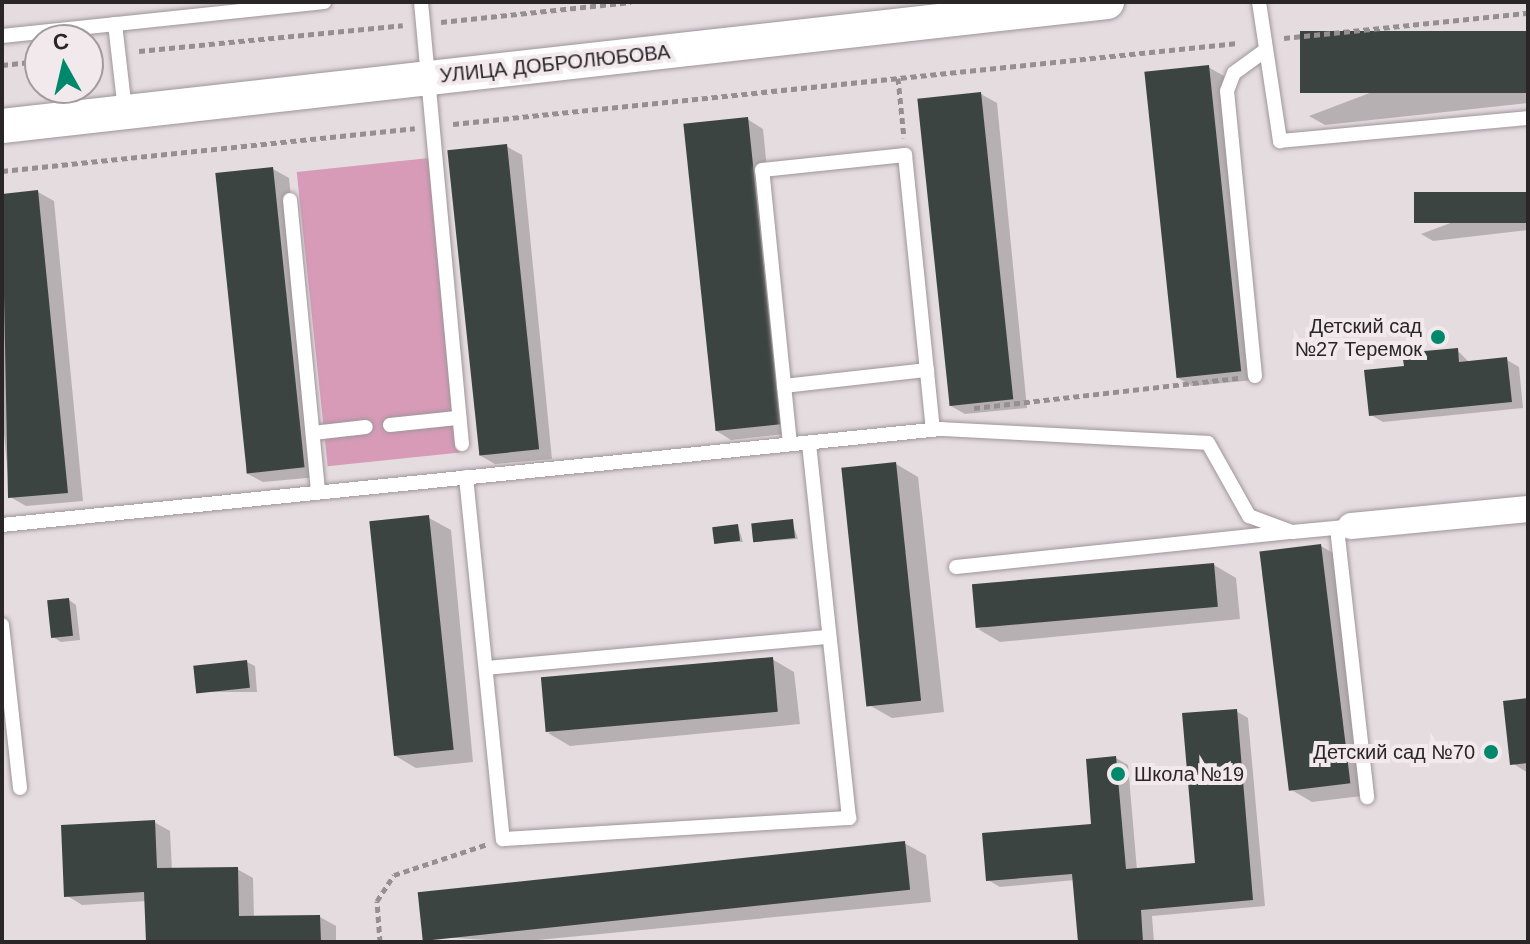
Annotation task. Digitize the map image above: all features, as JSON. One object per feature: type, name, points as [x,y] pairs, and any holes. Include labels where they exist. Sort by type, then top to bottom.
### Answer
[{"type":"street","name":"УЛИЦА ДОБРОЛЮБОВА","points":[[2,126],[1107,2]]},
{"type":"lane","points":[[2,36],[324,2]]},
{"type":"lane","points":[[421,2],[457,418],[462,444]]},
{"type":"lane","points":[[1259,2],[1280,141],[1528,118]]},
{"type":"lane","points":[[115,24],[125,112]]},
{"type":"lane","points":[[1255,376],[1227,91],[1234,73],[1264,46]]},
{"type":"lane","points":[[790,444],[762,170],[905,155],[933,430]]},
{"type":"lane","points":[[290,200],[318,492]]},
{"type":"lane","points":[[784,386],[927,370]]},
{"type":"lane","points":[[390,425],[457,418]]},
{"type":"lane","points":[[313,433],[366,427]]},
{"type":"lane","points":[[2,517],[2,524],[790,444],[809,446],[933,430],[1208,443],[1249,516],[1292,532]]},
{"type":"lane","points":[[466,477],[503,839],[849,818],[809,446]]},
{"type":"lane","points":[[956,567],[1528,509]]},
{"type":"lane","points":[[1337,528],[1367,797]]},
{"type":"lane","points":[[2,625],[20,788]]},
{"type":"lane","points":[[486,668],[828,637]]},
{"type":"path","points":[[104,54],[631,2]]},
{"type":"path","points":[[2,171],[898,78],[1264,46],[1528,13]]},
{"type":"path","points":[[2,65],[24,63]]},
{"type":"path","points":[[898,78],[905,155]]},
{"type":"path","points":[[380,942],[377,901],[394,875],[503,839]]},
{"type":"shaded area","points":[[429,158],[460,452],[328,466],[297,172]]},
{"type":"building","points":[[1300,31],[1528,31],[1528,93],[1300,93]]},
{"type":"building","points":[[1209,65],[1241,371],[1177,378],[1144,72]]},
{"type":"building","points":[[981,92],[1013,399],[950,406],[917,99]]},
{"type":"building","points":[[748,117],[780,424],[716,431],[683,124]]},
{"type":"building","points":[[507,144],[539,449],[479,456],[447,150]]},
{"type":"building","points":[[273,167],[305,467],[247,473],[215,173]]},
{"type":"building","points":[[38,190],[68,493],[8,498],[2,194]]},
{"type":"building","points":[[1414,192],[1528,192],[1528,223],[1414,223]]},
{"type":"building","points":[[1458,348],[1459,362],[1507,357],[1512,402],[1369,416],[1364,370],[1404,366],[1402,353]]},
{"type":"building","points":[[896,462],[921,701],[866,706],[841,468]]},
{"type":"building","points":[[429,515],[454,750],[394,756],[369,521]]},
{"type":"building","points":[[793,519],[795,538],[753,542],[751,523]]},
{"type":"building","points":[[738,524],[740,541],[714,544],[712,527]]},
{"type":"building","points":[[1321,544],[1350,783],[1289,791],[1259,552]]},
{"type":"building","points":[[1214,563],[1218,607],[976,628],[972,584]]},
{"type":"building","points":[[69,598],[73,636],[51,638],[47,600]]},
{"type":"building","points":[[773,657],[778,712],[546,732],[541,677]]},
{"type":"building","points":[[247,660],[250,688],[196,693],[193,666]]},
{"type":"building","points":[[1528,698],[1528,763],[1510,765],[1503,701]]},
{"type":"building","points":[[1237,709],[1253,900],[1141,910],[1143,942],[1078,942],[1072,874],[986,881],[982,833],[1091,824],[1086,759],[1116,756],[1126,869],[1195,863],[1182,713]]},
{"type":"building","points":[[155,820],[157,868],[238,867],[239,916],[320,915],[321,942],[146,942],[144,892],[64,897],[61,825]]},
{"type":"building","points":[[905,841],[910,890],[423,941],[418,892]]},
{"type":"place","name":"Детский сад №27 Теремок","points":[[1438,337]]},
{"type":"place","name":"Детский сад №70","points":[[1491,752]]},
{"type":"place","name":"Школа №19","points":[[1118,774]]}]
